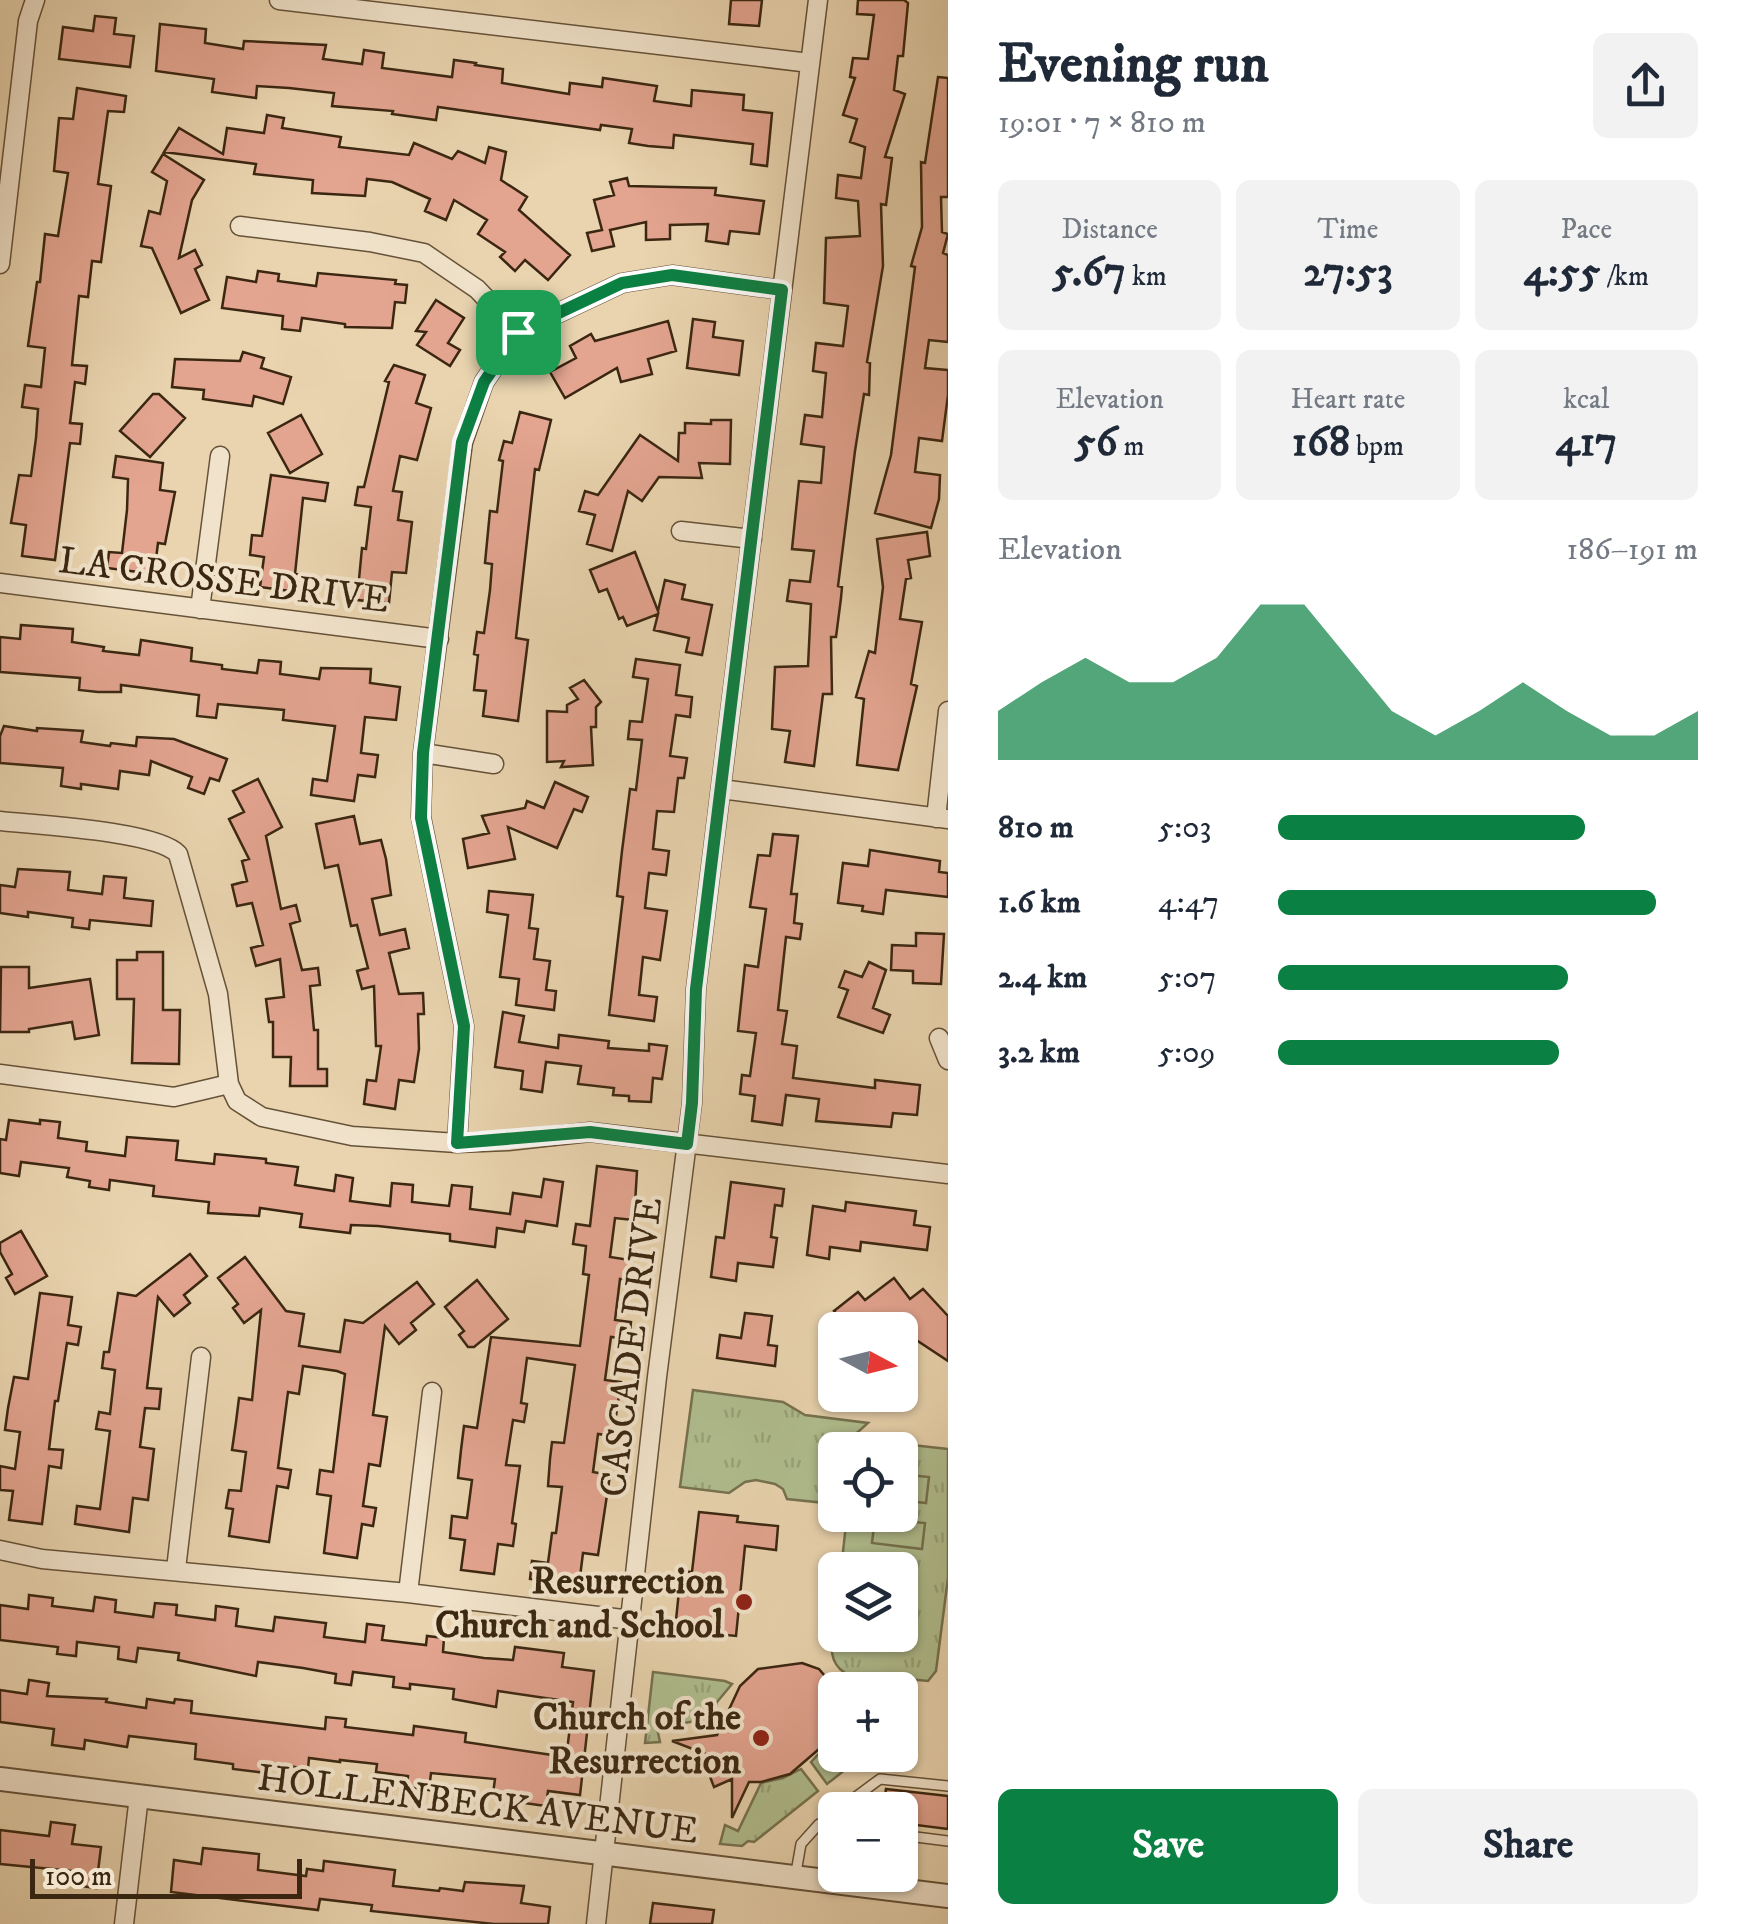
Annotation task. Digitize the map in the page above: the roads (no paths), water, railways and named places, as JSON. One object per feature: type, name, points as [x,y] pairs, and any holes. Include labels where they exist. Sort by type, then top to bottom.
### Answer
[{"type":"street","points":[[0,264],[4,203],[28,21],[35,0]]},
{"type":"street","points":[[279,0],[810,64]]},
{"type":"street","name":"CASCADE DRIVE","points":[[596,1924],[692,1103],[696,989],[818,0]]},
{"type":"street","points":[[240,226],[370,242],[424,253],[477,289],[518,332]]},
{"type":"street","points":[[457,1143],[464,1026],[421,818],[423,753],[462,442],[484,382],[518,332],[622,283],[672,275],[782,290]]},
{"type":"street","points":[[200,608],[220,456]]},
{"type":"street","points":[[682,530],[752,539]]},
{"type":"street","name":"LA CROSSE DRIVE","points":[[0,583],[439,639]]},
{"type":"street","points":[[721,789],[942,819],[948,712]]},
{"type":"street","points":[[423,753],[494,764]]},
{"type":"street","points":[[0,821],[142,838],[170,845],[178,854],[218,994],[229,1084],[236,1101],[262,1117],[352,1136],[457,1143],[590,1132],[948,1174]]},
{"type":"street","points":[[939,1038],[948,1060]]},
{"type":"street","points":[[0,1074],[174,1097],[229,1084]]},
{"type":"street","points":[[176,1569],[201,1357]]},
{"type":"street","points":[[408,1593],[432,1392]]},
{"type":"street","points":[[0,1550],[42,1559],[408,1593],[631,1620]]},
{"type":"street","name":"HOLLENBECK AVENUE","points":[[0,1779],[948,1896]]},
{"type":"street","points":[[124,1924],[139,1796]]},
{"type":"lane","points":[[862,1792],[880,1779],[948,1786]]},
{"type":"lane","points":[[795,1878],[801,1844],[818,1825]]},
{"type":"lane","points":[[918,1838],[948,1842]]},
{"type":"place","name":"Resurrection Church and School","points":[[744,1602]]},
{"type":"place","name":"Church of the Resurrection","points":[[761,1738]]}]
